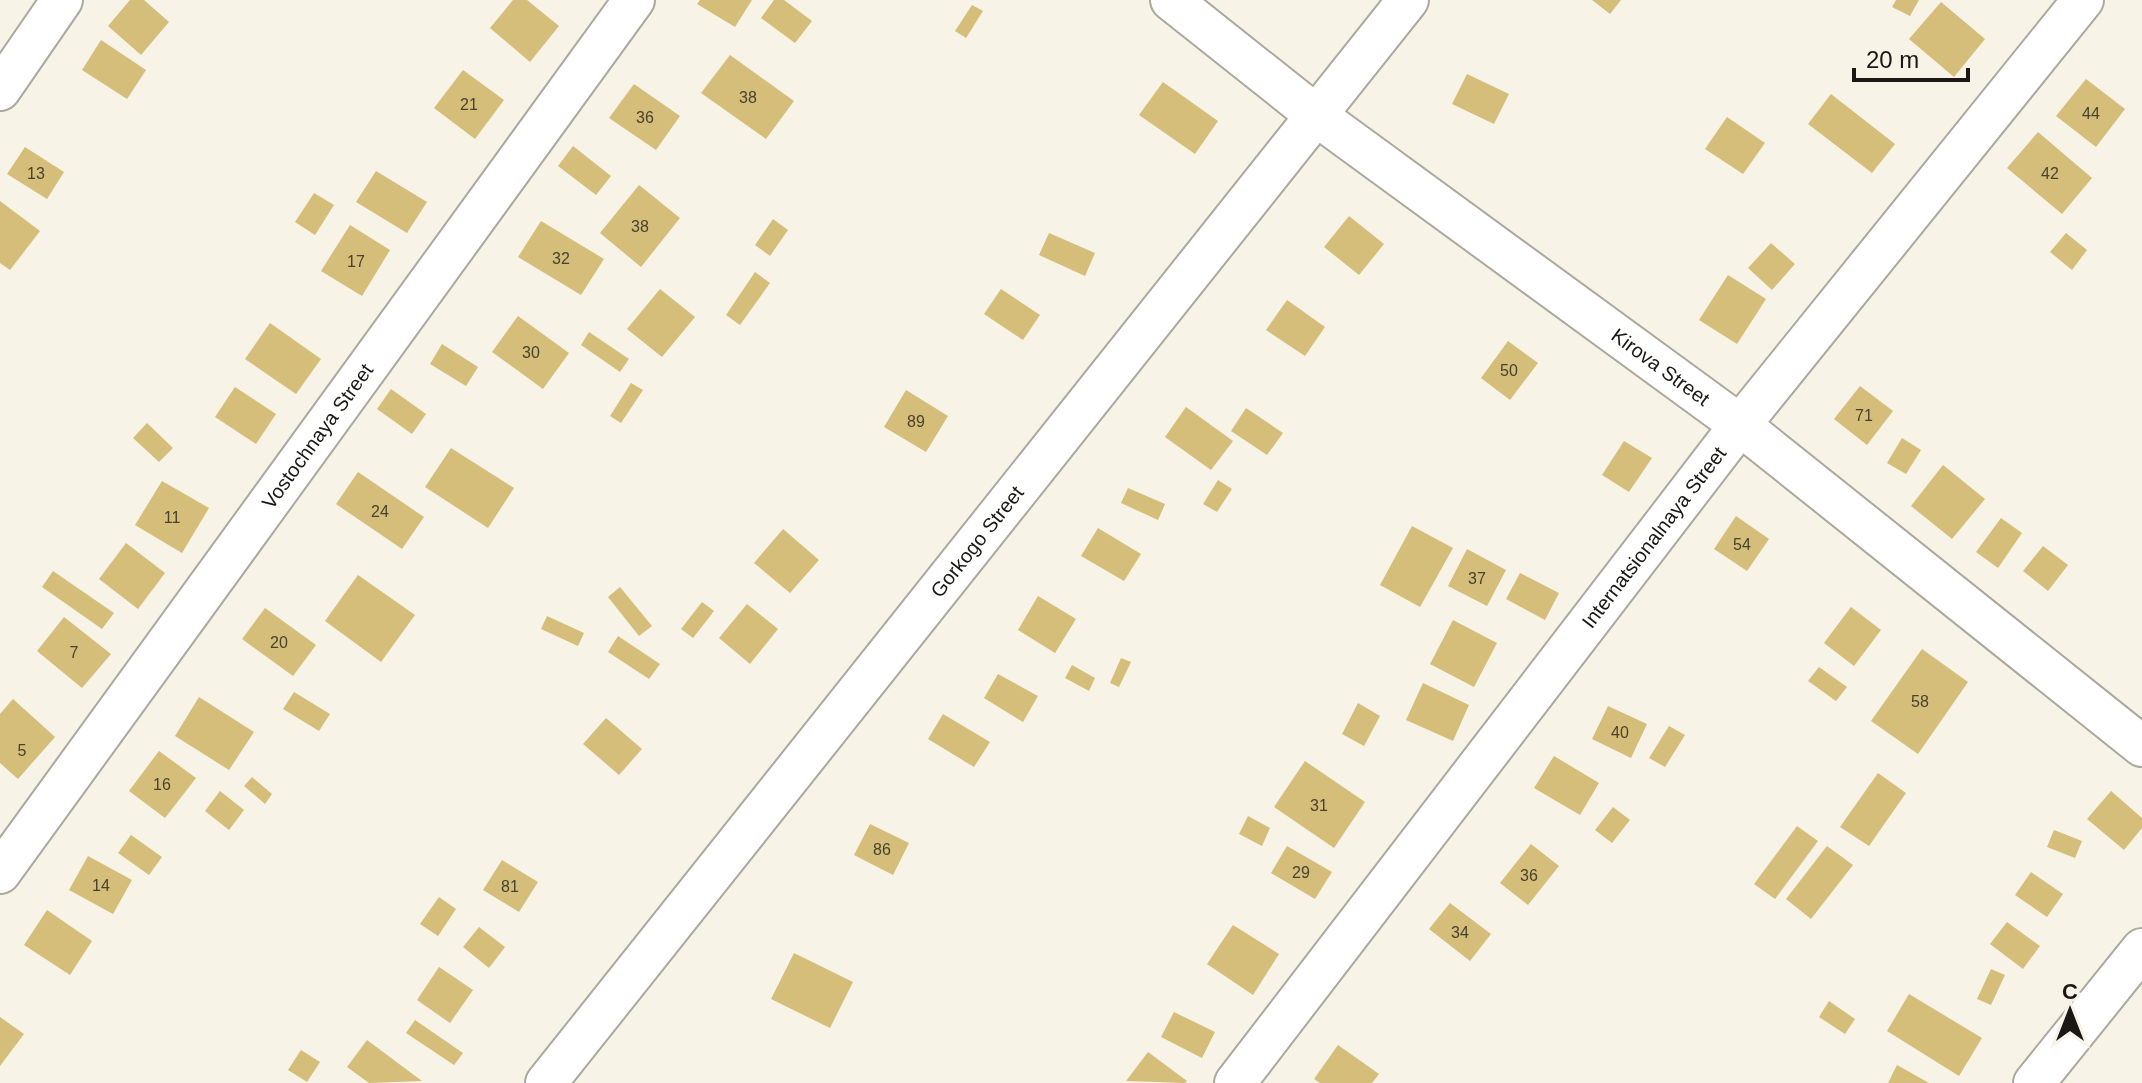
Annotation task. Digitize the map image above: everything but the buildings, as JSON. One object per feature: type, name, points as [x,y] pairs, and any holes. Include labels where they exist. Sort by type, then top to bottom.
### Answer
[{"type":"street","points":[[0,90],[62,0]]},
{"type":"street","name":"Vostochnaya Street","points":[[0,873],[634,0]]},
{"type":"street","name":"Kirova Street","points":[[1171,0],[1317,116],[1740,425],[2142,746]]},
{"type":"street","name":"Gorkogo Street","points":[[546,1083],[1408,0]]},
{"type":"street","name":"Internatsionalnaya Street","points":[[1235,1083],[1740,425],[2083,0]]},
{"type":"street","points":[[2034,1083],[2142,949]]}]
